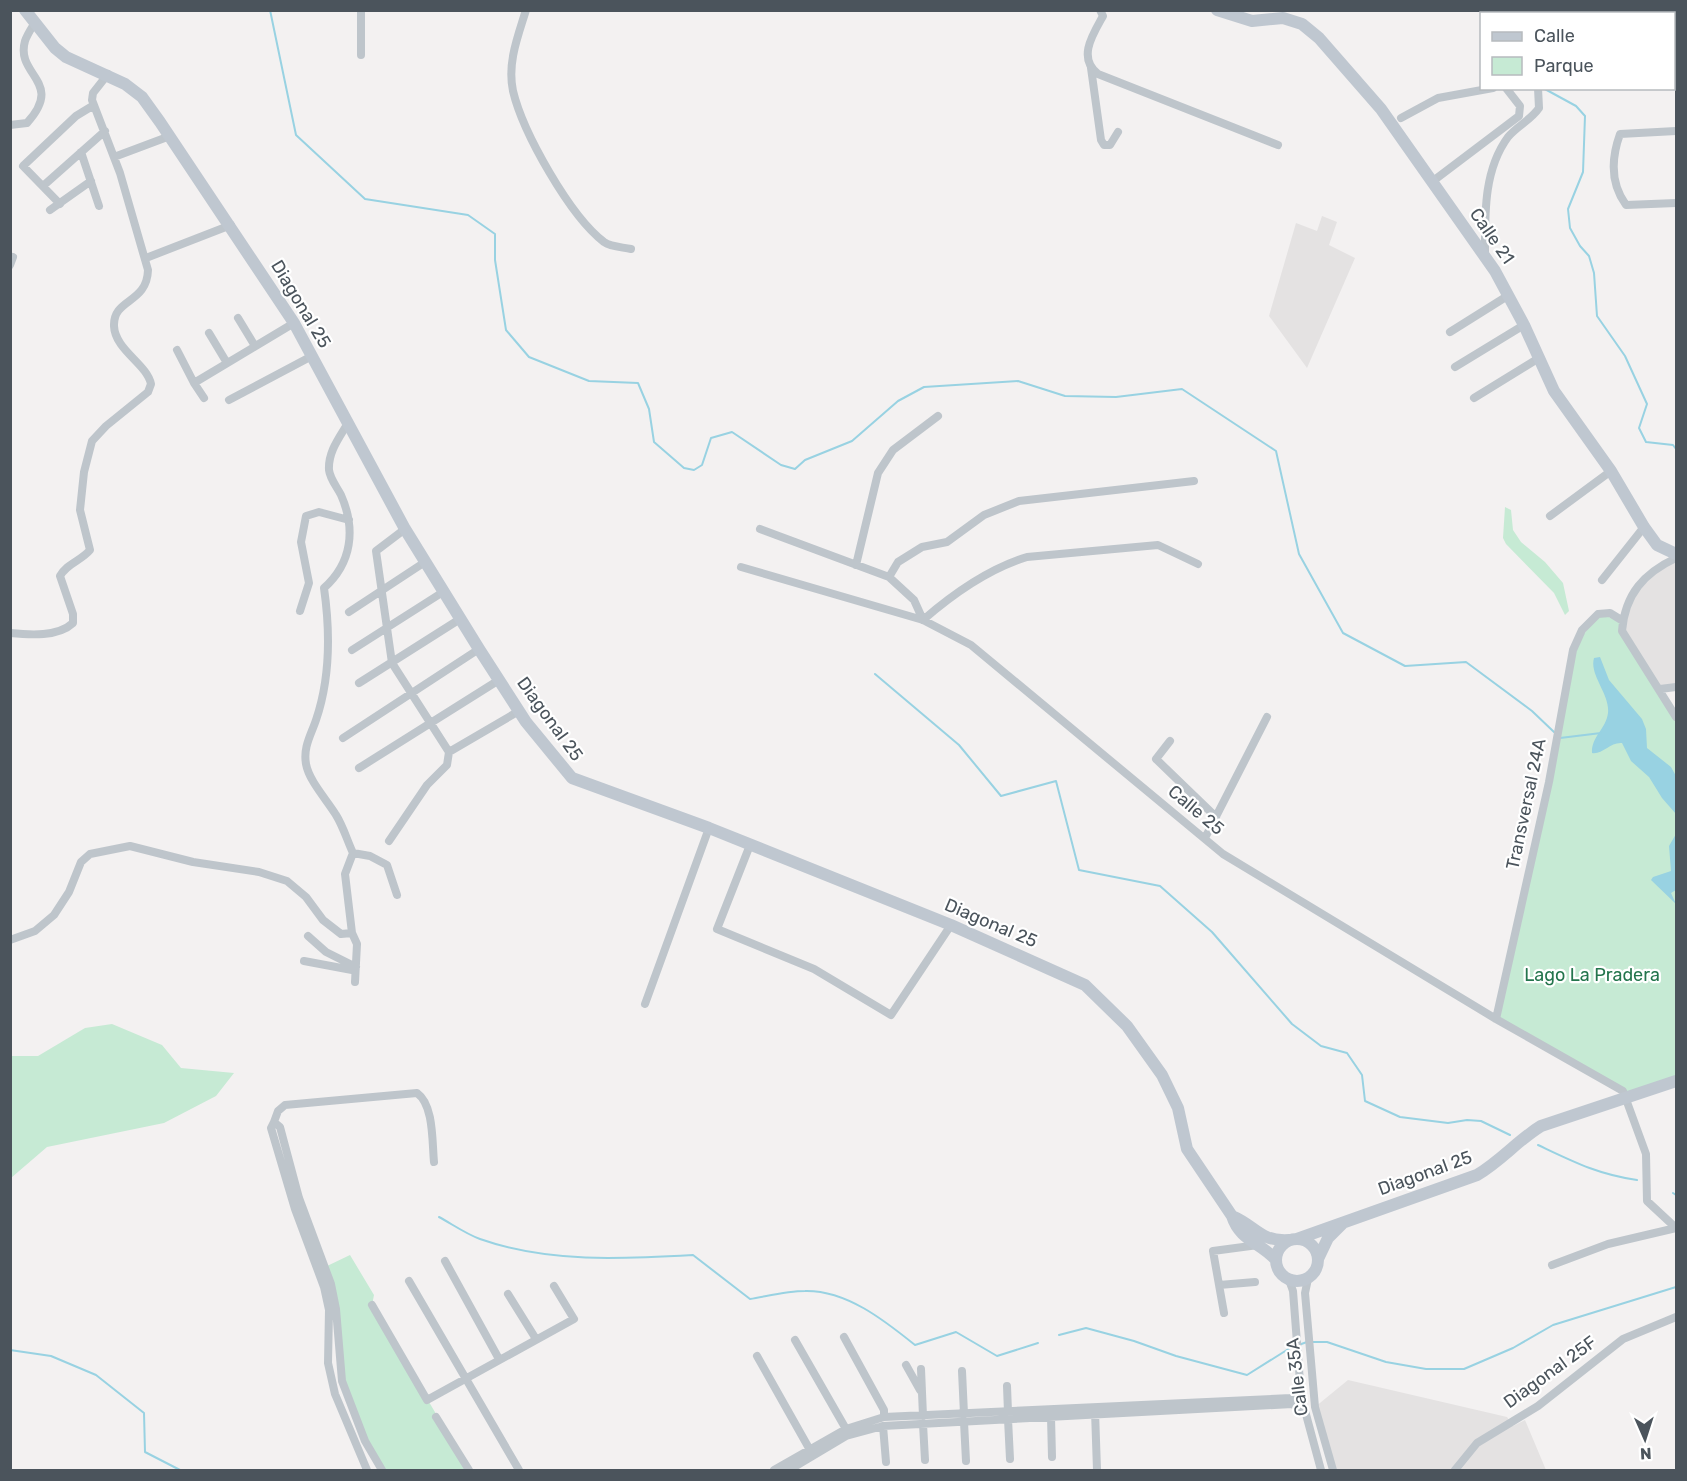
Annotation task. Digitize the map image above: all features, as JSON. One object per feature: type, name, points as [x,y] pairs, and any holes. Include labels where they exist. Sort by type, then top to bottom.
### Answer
[{"type":"street","name":"Diagonal 25","points":[[25,10],[34,24],[66,57],[108,74],[142,97],[170,136],[294,323],[405,529],[443,592],[546,750],[572,778],[709,828],[951,925],[1074,978],[1085,985],[1127,1026],[1162,1075],[1178,1108],[1187,1149],[1232,1216],[1236,1229],[1246,1240],[1257,1245],[1276,1260]]},
{"type":"street","points":[[361,10],[361,56]]},
{"type":"street","points":[[526,10],[512,62],[513,90],[536,150],[593,231],[606,243],[630,249]]},
{"type":"street","points":[[1100,10],[1103,16],[1091,38],[1087,53],[1101,141],[1104,145],[1110,145],[1118,132]]},
{"type":"street","name":"Calle 21","points":[[1217,10],[1252,21],[1283,18],[1302,24],[1319,38],[1381,109],[1485,256],[1509,295],[1554,391],[1611,471],[1644,527],[1657,545],[1677,556]]},
{"type":"street","points":[[10,125],[27,123],[40,109],[42,92],[25,57],[25,42],[34,24]]},
{"type":"street","points":[[1091,68],[1098,74],[1278,145]]},
{"type":"street","points":[[10,633],[46,633],[66,629],[73,623],[73,614],[60,576],[69,565],[85,556],[90,550],[80,510],[84,472],[92,441],[106,426],[148,392],[152,384],[118,340],[114,326],[117,312],[142,292],[147,283],[146,258],[105,130],[94,105],[93,93],[108,74]]},
{"type":"street","points":[[1401,118],[1438,98],[1482,90]]},
{"type":"street","points":[[1433,181],[1519,116],[1520,106],[1508,90]]},
{"type":"street","points":[[1485,256],[1487,189],[1490,179],[1509,137],[1539,108],[1538,90]]},
{"type":"street","points":[[60,204],[23,166],[76,116],[94,105]]},
{"type":"street","points":[[43,186],[105,130]]},
{"type":"street","points":[[1677,131],[1620,134],[1612,156],[1617,192],[1626,205],[1677,203]]},
{"type":"street","points":[[114,157],[170,136]]},
{"type":"street","points":[[81,152],[99,206]]},
{"type":"street","points":[[50,210],[91,181]]},
{"type":"street","points":[[146,258],[231,225]]},
{"type":"street","points":[[1450,332],[1509,295]]},
{"type":"street","points":[[238,318],[255,346]]},
{"type":"street","points":[[194,382],[294,323]]},
{"type":"street","points":[[1455,367],[1524,325]]},
{"type":"street","points":[[209,333],[227,363]]},
{"type":"street","points":[[177,350],[204,398]]},
{"type":"street","points":[[229,400],[312,356]]},
{"type":"street","points":[[1474,399],[1539,358]]},
{"type":"street","points":[[856,565],[878,473],[893,450],[938,416]]},
{"type":"street","points":[[324,588],[332,581],[348,556],[349,520],[341,496],[329,473],[330,456],[348,423]]},
{"type":"street","points":[[1550,516],[1611,471]]},
{"type":"street","points":[[889,577],[898,562],[922,547],[947,542],[984,515],[1011,504],[1194,481]]},
{"type":"street","points":[[300,611],[309,583],[302,542],[306,516],[319,512],[349,520]]},
{"type":"street","points":[[1602,580],[1644,527]]},
{"type":"street","points":[[389,841],[428,785],[447,765],[449,752],[392,663],[376,550],[405,529]]},
{"type":"street","points":[[760,529],[889,577],[914,600],[923,620],[953,594],[1011,562],[1027,557],[1158,545],[1198,564]]},
{"type":"street","points":[[1677,556],[1650,572],[1639,582],[1623,621],[1624,638],[1677,717]]},
{"type":"street","points":[[349,612],[425,562]]},
{"type":"street","name":"Calle 25","points":[[741,567],[923,620],[971,645],[1223,854],[1454,991],[1496,1019],[1623,1091],[1628,1098]]},
{"type":"street","points":[[309,583],[324,588]]},
{"type":"street","points":[[324,588],[329,632],[325,673],[316,720],[310,731],[305,757],[307,768],[338,817],[353,852],[345,874],[352,933],[357,944],[355,982]]},
{"type":"street","points":[[352,650],[443,592]]},
{"type":"street","name":"Transversal 24A","points":[[1496,1019],[1549,782],[1573,650],[1588,622],[1598,614],[1610,613],[1623,621]]},
{"type":"street","points":[[359,682],[460,619]]},
{"type":"street","points":[[343,738],[479,649]]},
{"type":"street","points":[[359,768],[499,680]]},
{"type":"street","points":[[1660,689],[1677,687]]},
{"type":"street","points":[[449,752],[519,711]]},
{"type":"street","points":[[1205,838],[1267,717]]},
{"type":"street","points":[[1170,741],[1156,759],[1216,817]]},
{"type":"street","points":[[645,1004],[709,828]]},
{"type":"street","points":[[750,845],[717,929],[814,969],[891,1015],[951,925]]},
{"type":"street","points":[[10,940],[35,931],[54,915],[69,891],[81,862],[90,854],[130,846],[193,862],[259,872],[287,881],[306,897],[323,920],[341,934],[352,933]]},
{"type":"street","points":[[353,852],[370,856],[387,865],[397,895]]},
{"type":"street","points":[[308,936],[326,952],[356,969]]},
{"type":"street","points":[[304,961],[356,969]]},
{"type":"street","name":"Diagonal 25","points":[[1232,1216],[1247,1222],[1267,1239],[1294,1240],[1477,1175],[1497,1163],[1522,1139],[1541,1126],[1677,1081]]},
{"type":"street","points":[[367,1470],[335,1394],[328,1354],[328,1310],[324,1287],[292,1200],[271,1128],[278,1111],[285,1105],[417,1093],[423,1098],[428,1109],[434,1162]]},
{"type":"street","points":[[1628,1098],[1646,1155],[1647,1201],[1676,1228]]},
{"type":"street","points":[[274,1122],[280,1127],[299,1198],[331,1284],[336,1309],[342,1381],[366,1443],[382,1470]]},
{"type":"street","points":[[1318,1259],[1314,1247],[1294,1240],[1280,1248],[1276,1260],[1279,1272],[1291,1286],[1308,1278],[1316,1270],[1318,1259],[1329,1238],[1345,1221]]},
{"type":"street","points":[[1552,1265],[1608,1244],[1676,1228]]},
{"type":"street","points":[[1224,1313],[1214,1251],[1276,1241]]},
{"type":"street","points":[[445,1261],[499,1359]]},
{"type":"street","name":"Calle 35A","points":[[1308,1278],[1305,1293],[1311,1375],[1317,1415],[1333,1470]]},
{"type":"street","points":[[409,1281],[519,1470]]},
{"type":"street","points":[[1219,1286],[1256,1282]]},
{"type":"street","points":[[372,1305],[427,1400],[574,1319],[554,1286]]},
{"type":"street","name":"Calle 35A","points":[[1291,1286],[1300,1392],[1322,1470]]},
{"type":"street","points":[[508,1294],[536,1339]]},
{"type":"street","name":"Diagonal 25F","points":[[1455,1470],[1477,1443],[1538,1406],[1623,1339],[1677,1317]]},
{"type":"street","points":[[844,1337],[884,1410],[886,1462]]},
{"type":"street","points":[[795,1340],[846,1429]]},
{"type":"street","points":[[328,1354],[338,1349]]},
{"type":"street","points":[[757,1356],[810,1450]]},
{"type":"street","points":[[906,1365],[922,1393]]},
{"type":"street","points":[[921,1369],[925,1460]]},
{"type":"street","points":[[962,1371],[966,1461]]},
{"type":"street","points":[[1006,1386],[1010,1459]]},
{"type":"street","points":[[774,1470],[846,1429],[884,1422],[1291,1398],[1300,1392]]},
{"type":"street","points":[[1008,1416],[1051,1417],[1095,1411],[1292,1404],[1304,1411]]},
{"type":"street","points":[[1095,1411],[1097,1470]]},
{"type":"street","points":[[436,1417],[469,1470]]},
{"type":"street","points":[[1051,1417],[1052,1457]]},
{"type":"street","points":[[789,1470],[846,1436],[884,1422]]},
{"type":"street","points":[[357,1448],[366,1443]]},
{"type":"shaded area","points":[[1322,216],[1337,222],[1329,245],[1355,258],[1307,368],[1269,316],[1296,223],[1317,231]]},
{"type":"shaded area","points":[[1676,558],[1676,687],[1660,689],[1624,638],[1623,621],[1639,582]]},
{"type":"shaded area","points":[[1348,1380],[1507,1417],[1513,1426],[1525,1420],[1546,1470],[1333,1470],[1315,1407]]},
{"type":"green space","points":[[1505,507],[1511,510],[1513,530],[1521,542],[1545,562],[1563,583],[1569,611],[1565,615],[1554,593],[1506,544],[1503,538]]},
{"type":"green space","name":"Lago La Pradera","points":[[1598,614],[1623,621],[1622,631],[1676,717],[1676,1081],[1628,1098],[1496,1019],[1573,650]]},
{"type":"green space","points":[[112,1024],[162,1045],[181,1068],[234,1073],[216,1096],[164,1123],[47,1147],[11,1178],[11,1056],[38,1056],[85,1028]]},
{"type":"green space","points":[[350,1255],[374,1295],[372,1305],[469,1470],[382,1470],[345,1391],[325,1267]]},
{"type":"water","points":[[1600,657],[1609,680],[1642,719],[1646,729],[1647,748],[1671,767],[1676,776],[1676,814],[1662,798],[1649,777],[1631,761],[1622,743],[1592,753],[1594,742],[1605,724],[1608,713],[1606,699],[1593,664],[1594,658]]},
{"type":"water","points":[[1676,834],[1676,890],[1671,893],[1676,904],[1651,880],[1653,877],[1671,871],[1669,846]]},
{"type":"waterway","points":[[270,10],[296,135],[365,199],[468,215],[495,234],[495,260],[506,330],[529,357],[589,381],[638,383],[649,409],[654,442],[684,468],[694,470],[702,465],[711,438],[732,432],[781,465],[795,469],[805,460],[852,441],[898,401],[924,387],[1018,381],[1065,396],[1116,397],[1182,389],[1276,451],[1299,554],[1343,633],[1405,666],[1466,662],[1532,711],[1554,732]]},
{"type":"waterway","points":[[1547,90],[1576,106],[1585,116],[1583,172],[1568,209],[1570,228],[1580,246],[1589,256],[1594,273],[1597,316],[1625,356],[1647,404],[1639,428],[1646,442],[1673,445],[1676,449]]},
{"type":"waterway","points":[[875,674],[959,745],[1001,796],[1056,781],[1079,870],[1160,886],[1212,932],[1292,1024],[1321,1046],[1347,1053],[1362,1075],[1365,1101],[1400,1117],[1448,1123],[1467,1120],[1481,1121],[1510,1135]]},
{"type":"waterway","points":[[1560,738],[1601,733]]},
{"type":"waterway","points":[[1538,1145],[1598,1171],[1637,1180]]},
{"type":"waterway","points":[[439,1217],[480,1239],[532,1252],[585,1258],[693,1255],[750,1299],[798,1291],[820,1292],[835,1296],[864,1308],[915,1345],[956,1332],[997,1356],[1038,1343]]},
{"type":"waterway","points":[[1313,1342],[1327,1342],[1386,1362],[1426,1369],[1464,1369],[1513,1348],[1553,1325],[1676,1287]]},
{"type":"waterway","points":[[1059,1335],[1086,1328],[1247,1375],[1290,1348],[1307,1342]]},
{"type":"waterway","points":[[10,1350],[51,1356],[96,1375],[144,1413],[145,1452],[180,1470]]}]
